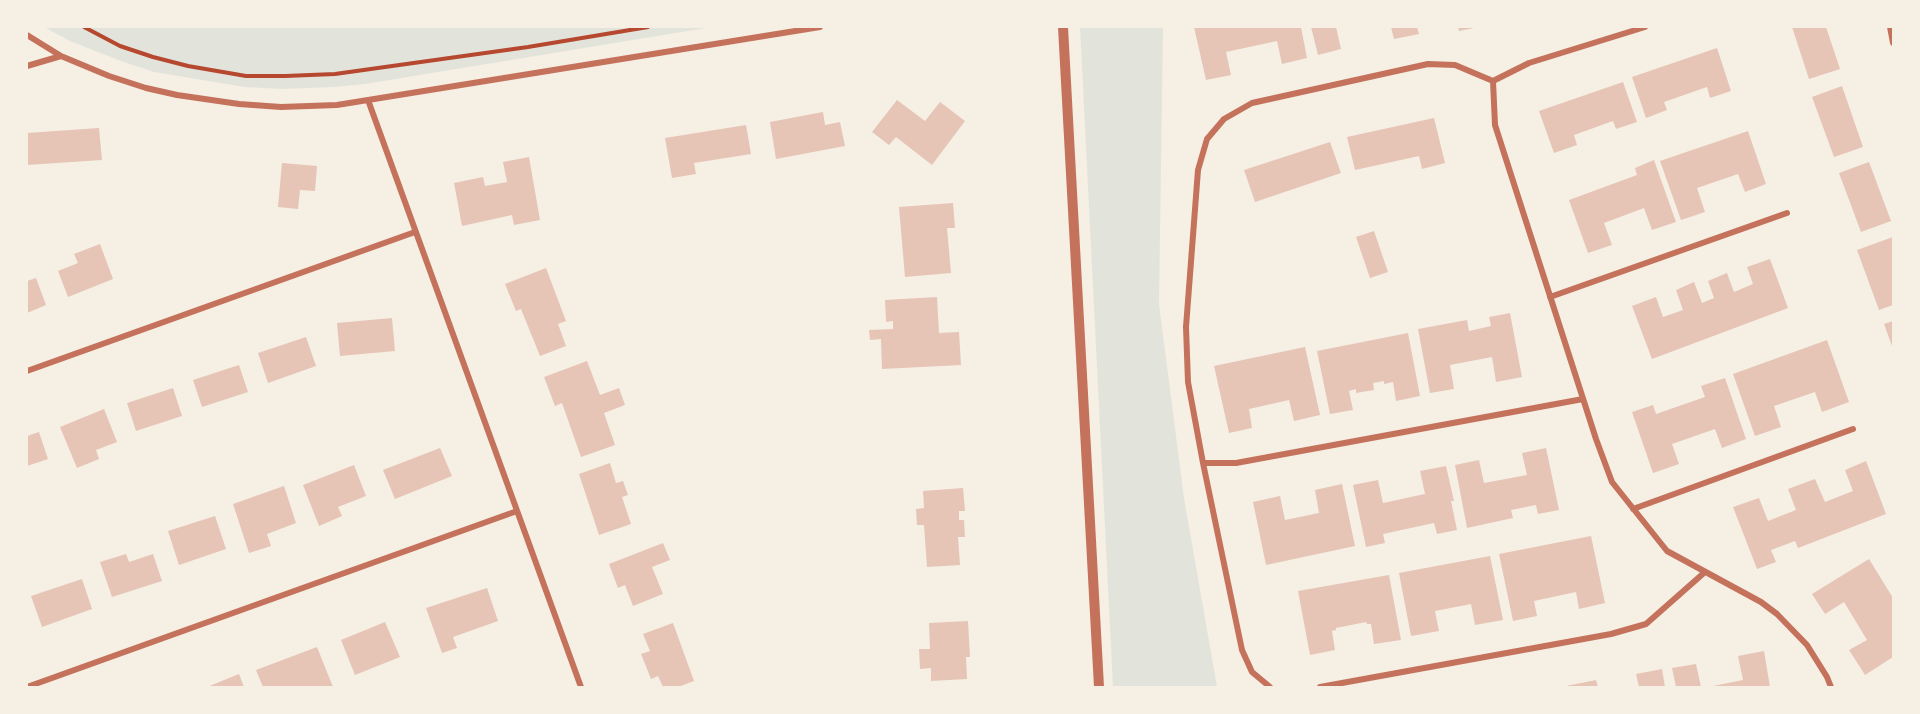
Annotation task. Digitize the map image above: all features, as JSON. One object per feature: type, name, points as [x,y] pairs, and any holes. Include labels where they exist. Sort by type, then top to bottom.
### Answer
[{"type":"street","points":[[27,35],[61,56],[109,76],[146,87],[177,95],[239,104],[281,107],[337,105],[820,27]]},
{"type":"street","points":[[1064,27],[1099,687]]},
{"type":"street","points":[[1270,687],[1252,672],[1242,650],[1188,382],[1186,327],[1198,170],[1207,139],[1224,118],[1252,103],[1428,64],[1455,65],[1492,81],[1529,63],[1645,27]]},
{"type":"street","points":[[1890,27],[1893,43]]},
{"type":"street","points":[[27,66],[61,56]]},
{"type":"street","points":[[1492,81],[1496,125],[1583,399],[1612,482],[1667,551],[1761,602],[1777,614],[1807,645],[1831,687]]},
{"type":"street","points":[[368,100],[581,687]]},
{"type":"street","points":[[1550,297],[1787,213]]},
{"type":"street","points":[[27,371],[415,232]]},
{"type":"street","points":[[1203,463],[1236,463],[1583,399]]},
{"type":"street","points":[[1633,509],[1853,429]]},
{"type":"street","points":[[27,687],[517,511]]},
{"type":"street","points":[[1320,687],[1611,634],[1646,624],[1705,572]]},
{"type":"path","points":[[84,27],[120,46],[153,57],[246,76],[285,76],[346,72],[528,47],[648,27]]},
{"type":"shaded area","points":[[44,27],[712,27],[365,84],[282,89],[245,87],[154,72],[70,41]]},
{"type":"shaded area","points":[[1080,27],[1163,27],[1159,304],[1184,498],[1217,687],[1113,687]]},
{"type":"building","points":[[1194,27],[1301,27],[1307,58],[1282,64],[1277,41],[1226,52],[1231,75],[1206,80]]},
{"type":"building","points":[[1311,27],[1336,27],[1341,49],[1318,55]]},
{"type":"building","points":[[1391,27],[1417,27],[1419,34],[1394,39]]},
{"type":"building","points":[[1458,27],[1474,27],[1474,28],[1459,31]]},
{"type":"building","points":[[1792,27],[1826,27],[1840,69],[1809,79]]},
{"type":"building","points":[[1717,48],[1731,91],[1710,98],[1707,87],[1664,102],[1667,110],[1646,118],[1632,77]]},
{"type":"building","points":[[1623,82],[1637,122],[1616,129],[1613,121],[1574,135],[1577,145],[1554,153],[1539,111]]},
{"type":"building","points":[[1842,86],[1863,147],[1834,157],[1812,97]]},
{"type":"building","points":[[897,100],[925,121],[940,102],[965,121],[932,165],[896,137],[889,145],[872,132]]},
{"type":"building","points":[[823,112],[825,125],[840,122],[845,146],[776,159],[770,122]]},
{"type":"building","points":[[1434,118],[1445,163],[1422,169],[1419,156],[1355,170],[1347,137]]},
{"type":"building","points":[[746,125],[751,154],[694,163],[696,174],[672,178],[665,138]]},
{"type":"building","points":[[99,128],[102,160],[27,165],[27,133]]},
{"type":"building","points":[[1748,131],[1766,184],[1745,192],[1738,174],[1697,188],[1705,212],[1681,220],[1660,161]]},
{"type":"building","points":[[1330,142],[1341,173],[1255,202],[1244,170]]},
{"type":"building","points":[[529,157],[540,220],[514,225],[512,215],[462,226],[454,183],[483,177],[485,186],[507,182],[503,162]]},
{"type":"building","points":[[1654,160],[1676,222],[1652,230],[1644,208],[1604,223],[1612,245],[1588,253],[1569,200],[1637,175],[1635,168]]},
{"type":"building","points":[[1869,162],[1891,221],[1861,232],[1839,173]]},
{"type":"building","points":[[282,163],[317,166],[315,191],[300,190],[298,209],[278,207]]},
{"type":"building","points":[[953,203],[955,228],[947,228],[951,273],[905,277],[899,207]]},
{"type":"building","points":[[1374,231],[1388,272],[1370,278],[1356,237]]},
{"type":"building","points":[[1893,237],[1893,305],[1879,310],[1857,250]]},
{"type":"building","points":[[100,244],[113,279],[68,297],[58,271],[78,263],[74,254]]},
{"type":"building","points":[[1770,259],[1788,308],[1652,359],[1632,306],[1656,297],[1663,317],[1683,310],[1676,290],[1694,282],[1702,303],[1714,298],[1708,281],[1727,273],[1734,292],[1753,284],[1747,267]]},
{"type":"building","points":[[546,268],[566,321],[558,324],[566,346],[540,356],[521,309],[516,311],[505,284]]},
{"type":"building","points":[[36,278],[46,305],[27,313],[27,281]]},
{"type":"building","points":[[937,297],[939,333],[959,332],[961,365],[882,369],[881,339],[870,340],[869,330],[893,329],[893,321],[886,322],[885,300]]},
{"type":"building","points":[[1510,313],[1522,377],[1496,382],[1492,357],[1450,365],[1454,389],[1430,393],[1418,329],[1467,320],[1469,331],[1491,326],[1489,317]]},
{"type":"building","points":[[392,318],[395,351],[340,356],[337,323]]},
{"type":"building","points":[[1893,321],[1893,349],[1884,324]]},
{"type":"building","points":[[1408,333],[1420,396],[1396,401],[1393,382],[1373,383],[1374,390],[1356,393],[1356,389],[1349,391],[1353,410],[1330,414],[1317,351]]},
{"type":"building","points":[[306,337],[316,366],[268,383],[258,353]]},
{"type":"building","points":[[1827,340],[1849,402],[1822,412],[1815,392],[1774,406],[1781,427],[1755,436],[1733,374]]},
{"type":"building","points":[[1305,347],[1320,415],[1294,421],[1289,400],[1249,409],[1252,428],[1229,433],[1214,366]]},
{"type":"building","points":[[587,361],[600,395],[619,388],[625,405],[604,413],[615,445],[581,457],[562,403],[555,406],[544,377]]},
{"type":"building","points":[[239,365],[248,392],[202,407],[193,380]]},
{"type":"building","points":[[1725,378],[1746,439],[1722,448],[1715,429],[1672,444],[1679,464],[1653,473],[1632,412],[1653,405],[1656,414],[1705,397],[1701,386]]},
{"type":"building","points":[[173,388],[182,416],[136,431],[127,403]]},
{"type":"building","points":[[104,409],[117,442],[96,450],[99,459],[77,468],[60,427]]},
{"type":"building","points":[[39,432],[48,459],[27,466],[27,436]]},
{"type":"building","points":[[440,448],[452,476],[395,499],[383,470]]},
{"type":"building","points":[[1546,448],[1559,510],[1538,514],[1536,505],[1511,510],[1513,518],[1467,528],[1455,465],[1479,460],[1484,483],[1527,475],[1522,453]]},
{"type":"building","points":[[1866,461],[1886,514],[1798,548],[1795,541],[1771,550],[1776,562],[1757,569],[1733,507],[1759,498],[1768,521],[1796,510],[1788,489],[1815,479],[1825,502],[1853,491],[1845,470]]},
{"type":"building","points":[[610,463],[616,483],[623,481],[628,495],[622,497],[631,524],[599,535],[579,474]]},
{"type":"building","points":[[354,465],[366,496],[338,507],[342,516],[319,526],[303,485]]},
{"type":"building","points":[[1446,466],[1454,501],[1451,501],[1457,530],[1437,534],[1434,523],[1383,534],[1385,543],[1366,547],[1353,485],[1378,480],[1383,503],[1425,494],[1420,471]]},
{"type":"building","points":[[1342,484],[1355,546],[1266,565],[1253,502],[1280,496],[1285,520],[1319,513],[1315,490]]},
{"type":"building","points":[[284,486],[296,523],[267,534],[271,546],[249,553],[233,504]]},
{"type":"building","points":[[963,488],[965,511],[959,511],[959,520],[964,520],[965,537],[958,537],[960,565],[927,567],[924,525],[917,525],[916,509],[924,508],[923,491]]},
{"type":"building","points":[[215,516],[226,549],[179,565],[168,531]]},
{"type":"building","points":[[1591,536],[1605,603],[1579,609],[1576,592],[1534,601],[1537,616],[1513,621],[1499,554]]},
{"type":"building","points":[[663,543],[670,560],[652,567],[663,594],[633,606],[625,585],[618,588],[609,564]]},
{"type":"building","points":[[126,554],[129,562],[153,554],[162,581],[112,597],[100,562]]},
{"type":"building","points":[[1490,556],[1503,620],[1475,625],[1471,604],[1435,611],[1439,631],[1411,636],[1399,573]]},
{"type":"building","points":[[1869,559],[1893,598],[1893,657],[1865,675],[1849,650],[1867,640],[1844,602],[1825,614],[1812,594]]},
{"type":"building","points":[[1389,575],[1401,640],[1374,644],[1371,624],[1366,622],[1336,628],[1332,631],[1335,650],[1310,655],[1298,591]]},
{"type":"building","points":[[82,579],[92,609],[42,627],[31,596]]},
{"type":"building","points":[[487,588],[498,621],[453,637],[457,648],[442,653],[426,608]]},
{"type":"building","points":[[968,621],[970,657],[966,657],[967,679],[931,681],[931,668],[920,669],[919,649],[930,649],[929,623]]},
{"type":"building","points":[[385,622],[400,657],[355,675],[341,640]]},
{"type":"building","points":[[673,623],[694,681],[678,687],[663,687],[658,676],[651,679],[641,654],[650,651],[643,634]]},
{"type":"building","points":[[317,647],[333,687],[263,687],[256,670]]},
{"type":"building","points":[[1764,651],[1770,687],[1708,687],[1743,680],[1738,656]]},
{"type":"building","points":[[1696,664],[1701,687],[1676,687],[1672,668]]},
{"type":"building","points":[[1662,669],[1665,687],[1639,687],[1636,674]]},
{"type":"building","points":[[239,674],[244,687],[207,687]]},
{"type":"building","points":[[1596,680],[1598,687],[1566,687],[1566,686]]}]
